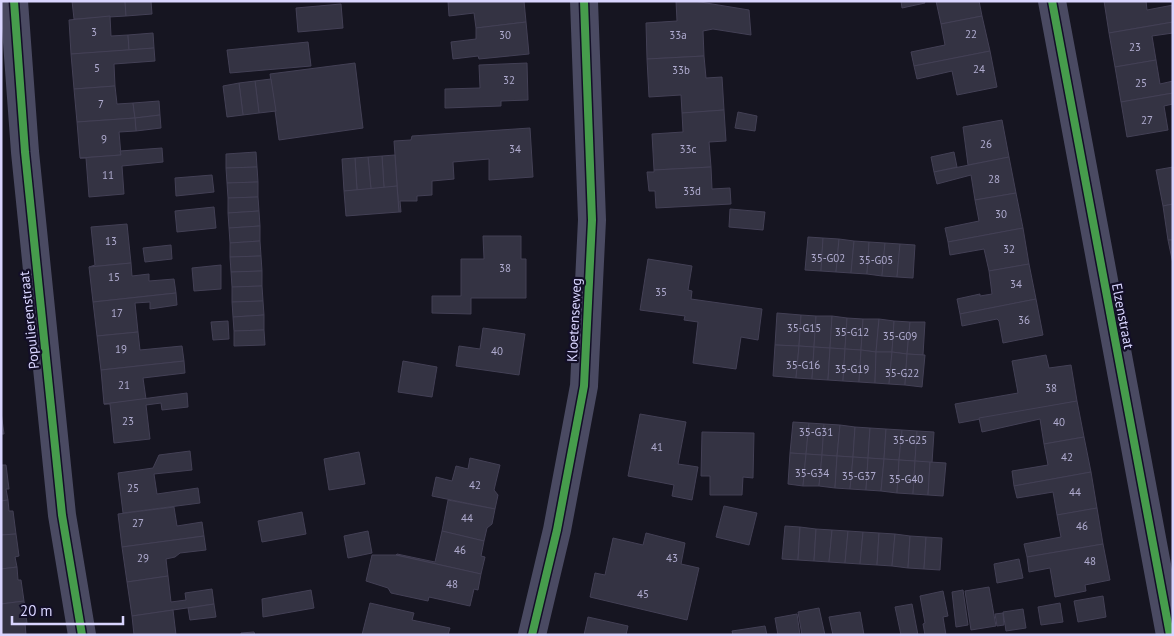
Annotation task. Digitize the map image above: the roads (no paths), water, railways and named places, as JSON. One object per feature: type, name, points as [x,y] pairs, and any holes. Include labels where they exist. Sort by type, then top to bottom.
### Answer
[{"type":"street","name":"Populierenstraat","points":[[14,1],[24,152],[62,515],[82,635]]},
{"type":"street","name":"Kloetenseweg","points":[[532,635],[557,530],[584,386],[592,220],[584,1]]},
{"type":"street","name":"Elzenstraat","points":[[1052,1],[1170,635]]}]
